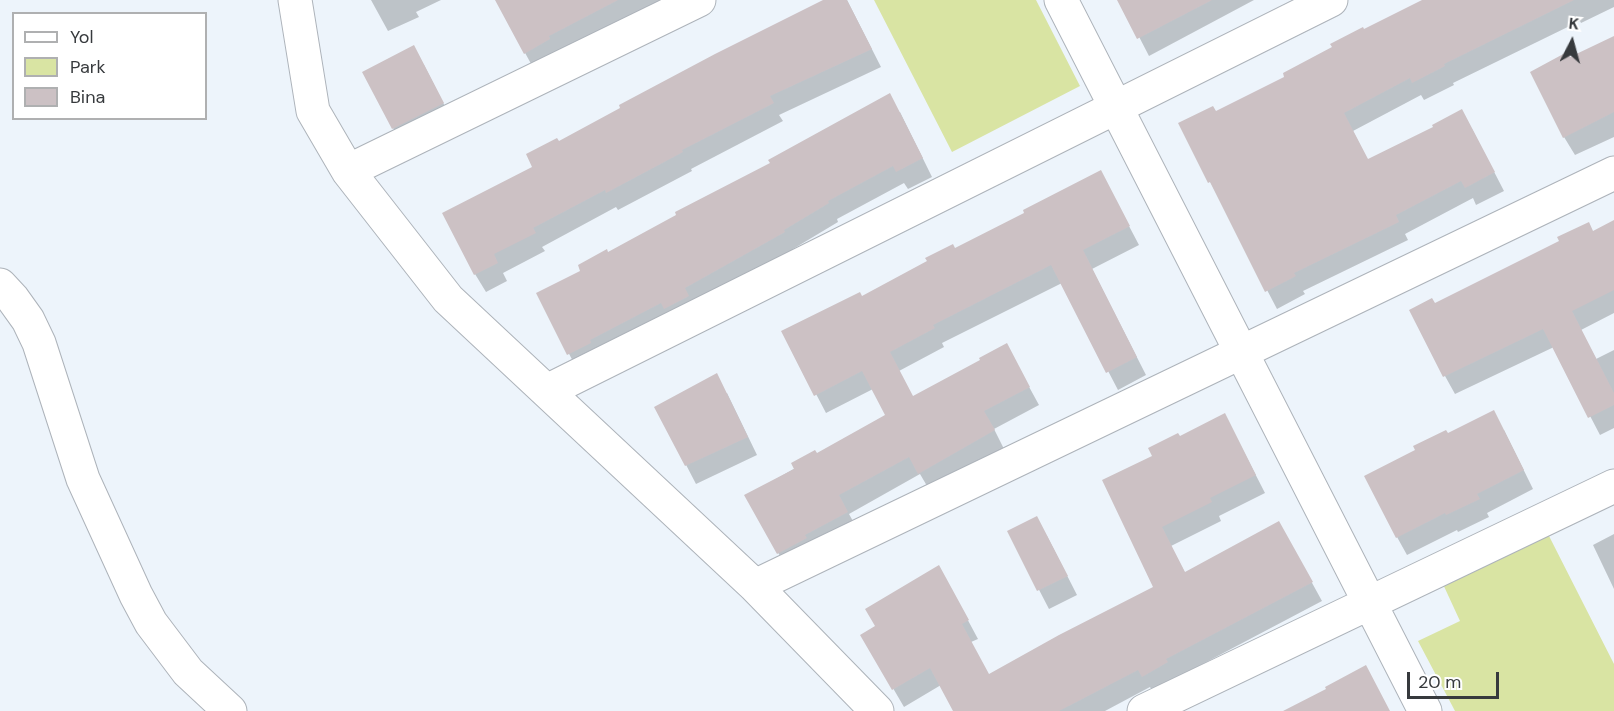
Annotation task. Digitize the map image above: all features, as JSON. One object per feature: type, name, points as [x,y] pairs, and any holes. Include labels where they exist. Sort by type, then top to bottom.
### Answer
[{"type":"street","points":[[295,0],[313,111],[348,171],[448,299],[755,586],[877,711]]},
{"type":"street","points":[[348,171],[699,0]]},
{"type":"street","points":[[1061,0],[1425,711]]},
{"type":"street","points":[[547,391],[1331,0]]},
{"type":"street","points":[[755,586],[1614,173]]},
{"type":"street","points":[[0,285],[14,299],[35,335],[83,479],[151,623],[188,672],[230,711]]},
{"type":"street","points":[[1144,711],[1614,486]]},
{"type":"green space","points":[[874,0],[1036,0],[1080,86],[952,152]]},
{"type":"green space","points":[[1548,534],[1614,664],[1614,711],[1455,711],[1418,641],[1460,621],[1442,582]]},
{"type":"building","points":[[495,0],[618,0],[549,36],[550,39],[524,54]]},
{"type":"building","points":[[823,0],[847,0],[872,49],[770,96],[774,103],[682,150],[683,152],[606,193],[605,190],[533,228],[536,233],[494,254],[498,263],[474,275],[442,213],[532,167],[526,154],[557,138],[559,141],[620,108],[619,105]]},
{"type":"building","points":[[1117,0],[1212,0],[1137,39]]},
{"type":"building","points":[[1422,0],[1574,0],[1444,64],[1445,66],[1412,83],[1410,78],[1344,113],[1368,159],[1433,127],[1432,125],[1462,109],[1495,172],[1465,188],[1461,181],[1396,215],[1399,222],[1294,273],[1296,276],[1265,292],[1178,123],[1213,106],[1216,111],[1284,77],[1283,73],[1332,47],[1330,44]]},
{"type":"building","points":[[1614,36],[1614,112],[1563,138],[1530,72],[1567,52],[1570,57]]},
{"type":"building","points":[[414,45],[444,103],[392,129],[362,72]]},
{"type":"building","points":[[890,93],[923,158],[896,172],[893,166],[828,201],[829,203],[784,230],[785,232],[685,288],[689,296],[664,309],[661,303],[590,340],[591,343],[567,355],[536,293],[580,271],[578,265],[607,249],[608,252],[676,215],[675,212],[770,163],[768,160]]},
{"type":"building","points":[[1101,170],[1130,226],[1083,250],[1137,357],[1106,373],[1051,265],[933,325],[935,328],[890,352],[913,396],[1007,343],[1030,387],[984,411],[995,430],[918,474],[909,457],[839,495],[848,512],[805,535],[807,538],[777,554],[744,495],[794,469],[791,463],[815,450],[817,453],[885,415],[862,371],[814,396],[781,331],[860,292],[862,296],[927,261],[925,258],[953,244],[955,248]]},
{"type":"building","points":[[1614,220],[1614,290],[1572,311],[1614,393],[1614,405],[1588,418],[1543,329],[1443,377],[1409,310],[1432,298],[1435,303],[1559,241],[1557,237],[1589,222],[1593,231]]},
{"type":"building","points":[[717,373],[748,437],[685,466],[654,407]]},
{"type":"building","points":[[1494,410],[1524,470],[1477,494],[1480,499],[1446,515],[1445,513],[1396,538],[1364,476],[1415,450],[1413,446],[1446,430],[1448,433]]},
{"type":"building","points":[[1225,413],[1256,475],[1210,498],[1212,502],[1162,527],[1185,572],[1279,521],[1313,582],[1166,659],[1168,662],[1142,677],[1138,670],[1059,711],[953,711],[930,668],[892,690],[860,635],[875,626],[865,609],[939,565],[969,620],[962,624],[989,674],[1153,587],[1102,480],[1152,456],[1148,448],[1178,433],[1180,436]]},
{"type":"building","points":[[1037,516],[1068,576],[1037,591],[1007,531]]},
{"type":"building","points":[[1366,665],[1390,711],[1283,711],[1326,689],[1325,687]]}]
